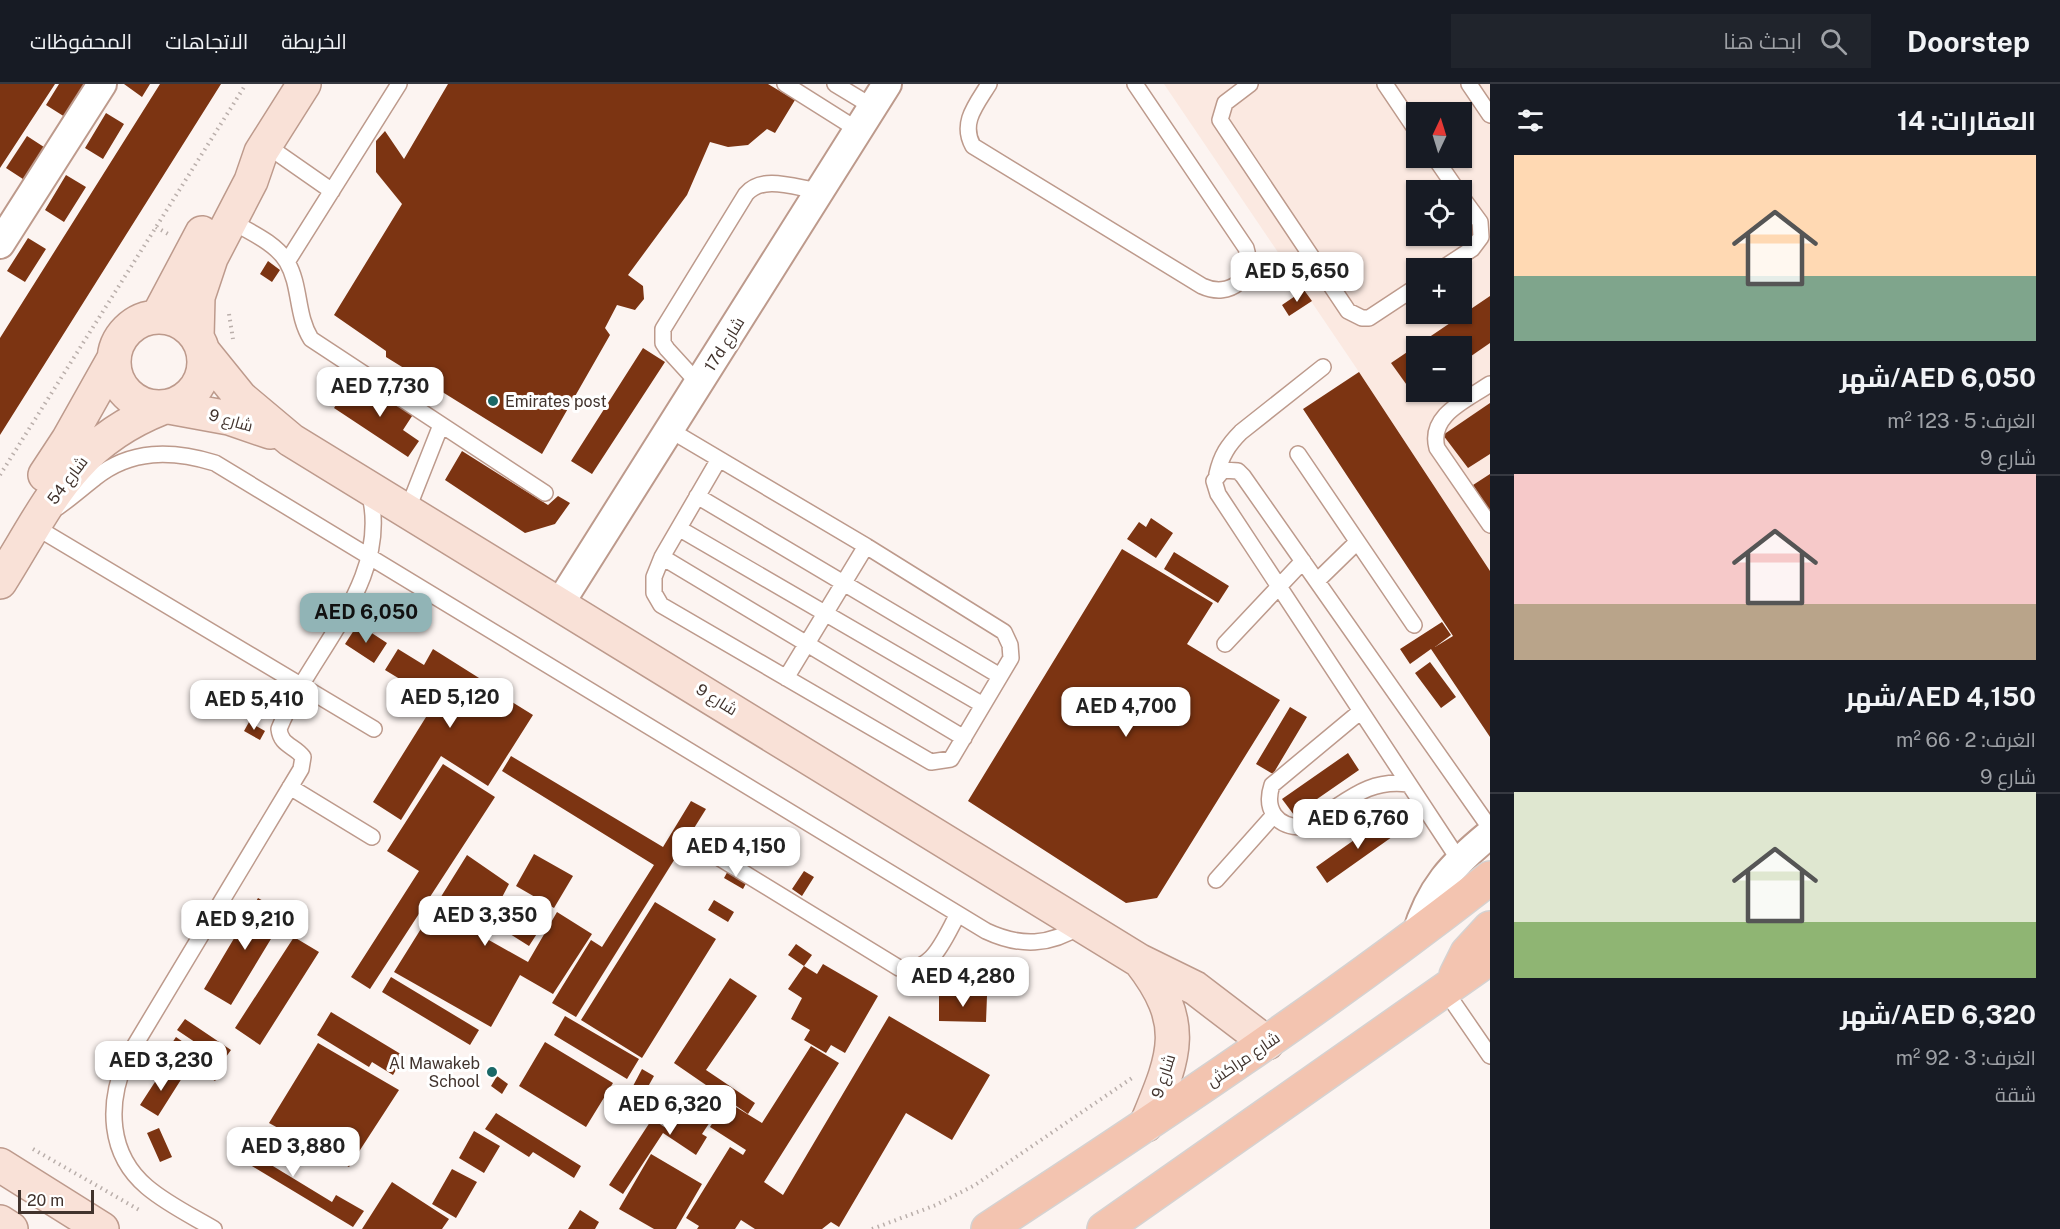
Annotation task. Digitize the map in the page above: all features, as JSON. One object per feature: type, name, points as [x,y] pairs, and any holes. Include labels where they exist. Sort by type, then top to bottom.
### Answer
[{"type":"main road","name":"شارع مراكش","points":[[988,1229],[1267,1042],[1416,936],[1490,878]]},
{"type":"main road","points":[[1449,986],[1467,953],[1490,928]]},
{"type":"main road","points":[[1104,1229],[1490,958]]},
{"type":"street","points":[[0,244],[102,84]]},
{"type":"street","points":[[158,316],[194,248],[232,184],[263,148],[304,84]]},
{"type":"street","name":"17d شارع","points":[[560,603],[873,107]]},
{"type":"street","points":[[200,344],[180,322],[158,316],[144,319],[131,326],[121,336],[113,360],[116,377],[123,390],[140,403],[165,408],[194,391],[204,365],[200,344],[198,297],[204,276],[251,181],[263,148]]},
{"type":"street","name":"شارع 9","points":[[200,344],[241,398],[291,440],[1140,961],[1195,988],[1267,1042]]},
{"type":"street","name":"شارع 54","points":[[0,538],[68,440],[113,360]]},
{"type":"street","name":"شارع 9","points":[[165,408],[229,418],[291,440]]},
{"type":"street","name":"شارع 54","points":[[0,582],[37,522],[86,454],[107,436],[133,419],[165,408]]},
{"type":"street","points":[[1416,936],[1428,903],[1459,860],[1490,834]]},
{"type":"street","name":"شارع 9","points":[[1140,961],[1166,999],[1173,1030],[1171,1061],[1146,1125]]},
{"type":"street","points":[[0,1165],[102,1229]]},
{"type":"street","points":[[0,1222],[11,1229]]},
{"type":"lane","points":[[287,262],[399,84]]},
{"type":"lane","points":[[785,84],[873,107]]},
{"type":"lane","points":[[835,84],[873,107]]},
{"type":"lane","points":[[989,84],[966,126],[973,146],[1202,286],[1212,290],[1234,287],[1243,280],[1248,270],[1249,258],[1246,248],[1135,84]]},
{"type":"lane","points":[[1250,84],[1224,103],[1220,111],[1224,129],[1348,311],[1362,318],[1369,318],[1406,294]]},
{"type":"lane","points":[[1385,84],[1406,115]]},
{"type":"lane","points":[[1469,84],[1490,115]]},
{"type":"lane","points":[[263,148],[332,190]]},
{"type":"lane","points":[[699,384],[663,343],[663,329],[740,204],[752,188],[759,184],[819,191]]},
{"type":"lane","points":[[1458,258],[1485,236],[1480,222],[1472,211]]},
{"type":"lane","points":[[231,220],[272,246],[287,262],[304,327],[310,339],[544,493]]},
{"type":"lane","points":[[1323,367],[1229,444],[1221,458],[1215,488],[1459,860]]},
{"type":"lane","points":[[1490,384],[1440,419],[1434,438],[1437,447],[1490,525]]},
{"type":"lane","points":[[407,511],[441,425]]},
{"type":"lane","points":[[670,430],[719,459],[866,546],[1004,632],[1010,645],[1011,658],[951,759],[931,762],[661,605],[654,593],[654,577],[662,557],[719,459]]},
{"type":"lane","points":[[374,729],[37,522],[116,464],[138,456],[162,452],[186,454],[215,463],[371,555],[1004,940],[1025,943],[1046,942],[1066,936],[1083,924]]},
{"type":"lane","points":[[1298,454],[1414,625]]},
{"type":"lane","points":[[1217,474],[1231,468],[1243,476],[1490,828]]},
{"type":"lane","points":[[214,1229],[147,1187],[131,1170],[120,1150],[114,1127],[112,1104],[117,1081],[126,1060],[301,769],[303,758],[285,745],[280,738],[279,729],[355,593],[371,555],[375,533],[374,510],[368,488]]},
{"type":"lane","points":[[697,496],[1000,676]]},
{"type":"lane","points":[[680,529],[983,705]]},
{"type":"lane","points":[[1317,580],[1357,542]]},
{"type":"lane","points":[[786,678],[866,546]]},
{"type":"lane","points":[[662,557],[964,738]]},
{"type":"lane","points":[[1225,644],[1303,561]]},
{"type":"lane","points":[[1360,711],[1272,785],[1269,806],[1274,816],[1291,827],[1302,827],[1376,784],[1408,784]]},
{"type":"lane","points":[[290,787],[372,837]]},
{"type":"lane","points":[[1215,880],[1274,816]]},
{"type":"lane","points":[[700,846],[899,968],[909,970],[920,968],[930,962],[958,914]]},
{"type":"lane","points":[[1449,986],[1490,1056]]},
{"type":"path","points":[[0,475],[246,84]]},
{"type":"path","points":[[872,1229],[936,1204],[975,1185],[1136,1074]]},
{"type":"path","points":[[30,1147],[147,1214]]},
{"type":"shaded area","points":[[1164,84],[1490,84],[1490,571],[1359,372]]},
{"type":"building","points":[[0,84],[55,84],[0,168]]},
{"type":"building","points":[[59,84],[86,84],[65,117],[46,105]]},
{"type":"building","points":[[124,84],[150,84],[142,97]]},
{"type":"building","points":[[160,84],[221,84],[0,435],[0,338]]},
{"type":"building","points":[[448,84],[768,84],[795,100],[775,133],[767,129],[748,145],[728,147],[710,142],[687,195],[628,275],[643,286],[644,299],[635,310],[617,305],[605,328],[610,335],[542,454],[386,357],[386,351],[334,315],[402,204],[376,172],[376,141],[385,131],[404,159]]},
{"type":"building","points":[[106,113],[124,124],[103,159],[85,148]]},
{"type":"building","points":[[27,136],[47,149],[26,181],[6,168]]},
{"type":"building","points":[[66,175],[86,187],[64,222],[45,210]]},
{"type":"building","points":[[28,238],[46,249],[25,282],[7,271]]},
{"type":"building","points":[[268,261],[280,270],[272,282],[260,274]]},
{"type":"building","points":[[1304,290],[1312,301],[1289,316],[1282,305]]},
{"type":"building","points":[[1490,296],[1490,343],[1472,355],[1472,336],[1431,336],[1449,324],[1472,324],[1472,308]]},
{"type":"building","points":[[643,348],[665,362],[592,474],[571,461]]},
{"type":"building","points":[[1406,353],[1406,384],[1391,363]]},
{"type":"building","points":[[1359,372],[1490,571],[1490,737],[1431,649],[1410,664],[1400,649],[1442,622],[1451,635],[1435,647],[1453,636],[1303,409]]},
{"type":"building","points":[[373,386],[414,413],[403,430],[419,441],[408,457],[334,408],[347,388],[364,400]]},
{"type":"building","points":[[1490,403],[1490,454],[1468,468],[1443,435]]},
{"type":"building","points":[[462,451],[548,505],[558,496],[570,503],[555,524],[525,533],[445,480]]},
{"type":"building","points":[[1490,474],[1490,511],[1473,485]]},
{"type":"building","points":[[1151,518],[1173,533],[1156,558],[1127,539],[1139,522],[1146,527]]},
{"type":"building","points":[[1122,549],[1213,603],[1187,644],[1280,700],[1157,898],[1126,903],[968,801]]},
{"type":"building","points":[[1174,552],[1229,586],[1218,603],[1164,569]]},
{"type":"building","points":[[358,624],[387,643],[374,663],[345,644]]},
{"type":"building","points":[[398,649],[424,665],[433,649],[487,683],[474,703],[484,709],[494,691],[533,715],[488,786],[441,756],[401,820],[373,802],[436,701],[385,670]]},
{"type":"building","points":[[1430,662],[1456,697],[1441,708],[1415,673]]},
{"type":"building","points":[[1290,707],[1307,717],[1273,774],[1256,764]]},
{"type":"building","points":[[249,722],[265,731],[260,740],[244,731]]},
{"type":"building","points":[[1348,753],[1359,770],[1294,815],[1282,799]]},
{"type":"building","points":[[511,756],[663,847],[691,801],[706,809],[576,1017],[552,1003],[591,940],[602,947],[654,865],[502,771]]},
{"type":"building","points":[[443,764],[495,797],[370,989],[351,977],[419,871],[387,851]]},
{"type":"building","points":[[1388,816],[1399,832],[1327,883],[1316,867]]},
{"type":"building","points":[[534,854],[573,876],[554,908],[516,886]]},
{"type":"building","points":[[467,855],[509,884],[499,903],[540,929],[529,946],[488,920],[480,935],[528,962],[557,912],[592,934],[553,994],[520,975],[491,1027],[394,972]]},
{"type":"building","points":[[730,867],[749,878],[743,889],[724,878]]},
{"type":"building","points":[[804,871],[814,877],[802,896],[792,889]]},
{"type":"building","points":[[521,896],[544,909],[539,917],[517,904]]},
{"type":"building","points":[[258,898],[286,914],[231,1005],[204,989]]},
{"type":"building","points":[[714,900],[734,912],[728,922],[708,910]]},
{"type":"building","points":[[655,902],[716,939],[642,1058],[581,1020]]},
{"type":"building","points":[[294,937],[319,952],[260,1045],[235,1028]]},
{"type":"building","points":[[796,944],[812,955],[804,966],[788,955]]},
{"type":"building","points":[[823,964],[878,996],[845,1053],[831,1045],[826,1053],[804,1040],[810,1030],[791,1019],[802,998],[788,989],[804,966],[817,974]]},
{"type":"building","points":[[391,977],[479,1030],[470,1045],[382,992]]},
{"type":"building","points":[[730,978],[757,996],[706,1070],[755,1103],[748,1114],[674,1063]]},
{"type":"building","points":[[939,994],[987,996],[986,1022],[939,1021]]},
{"type":"building","points":[[331,1012],[404,1056],[393,1075],[372,1062],[369,1067],[317,1035]]},
{"type":"building","points":[[565,1016],[639,1059],[627,1079],[554,1035]]},
{"type":"building","points":[[889,1016],[990,1075],[952,1140],[906,1113],[839,1227],[831,1222],[822,1229],[755,1229],[741,1220],[735,1229],[697,1229],[699,1226],[686,1218],[730,1147],[743,1155],[746,1150],[710,1127],[726,1101],[762,1123],[811,1046],[839,1063],[764,1182],[783,1195]]},
{"type":"building","points":[[185,1019],[231,1050],[223,1061],[177,1030]]},
{"type":"building","points":[[176,1037],[223,1070],[215,1081],[168,1049]]},
{"type":"building","points":[[545,1042],[613,1083],[586,1127],[519,1086]]},
{"type":"building","points":[[318,1043],[399,1090],[349,1167],[269,1123]]},
{"type":"building","points":[[169,1054],[185,1067],[181,1072],[165,1060]]},
{"type":"building","points":[[164,1068],[182,1078],[158,1116],[140,1105]]},
{"type":"building","points":[[642,1069],[654,1076],[645,1092],[633,1086]]},
{"type":"building","points":[[497,1076],[508,1084],[502,1094],[491,1086]]},
{"type":"building","points":[[692,1089],[720,1107],[702,1134],[707,1137],[696,1155],[663,1133],[623,1194],[609,1185],[652,1119],[666,1128]]},
{"type":"building","points":[[496,1113],[581,1166],[574,1178],[533,1152],[529,1157],[485,1129]]},
{"type":"building","points":[[253,1127],[276,1139],[263,1160],[332,1202],[336,1195],[364,1211],[353,1227],[237,1157]]},
{"type":"building","points":[[159,1128],[172,1157],[160,1162],[147,1133]]},
{"type":"building","points":[[474,1131],[500,1146],[484,1173],[459,1158]]},
{"type":"building","points":[[651,1154],[702,1184],[676,1229],[654,1229],[619,1209]]},
{"type":"building","points":[[452,1169],[477,1182],[456,1218],[432,1204]]},
{"type":"building","points":[[392,1182],[449,1219],[442,1229],[362,1229]]},
{"type":"building","points":[[580,1210],[599,1222],[595,1229],[568,1229]]},
{"type":"place","name":"Emirates post","points":[[493,401]]},
{"type":"place","name":"Al Mawakeb School","points":[[492,1072]]}]
